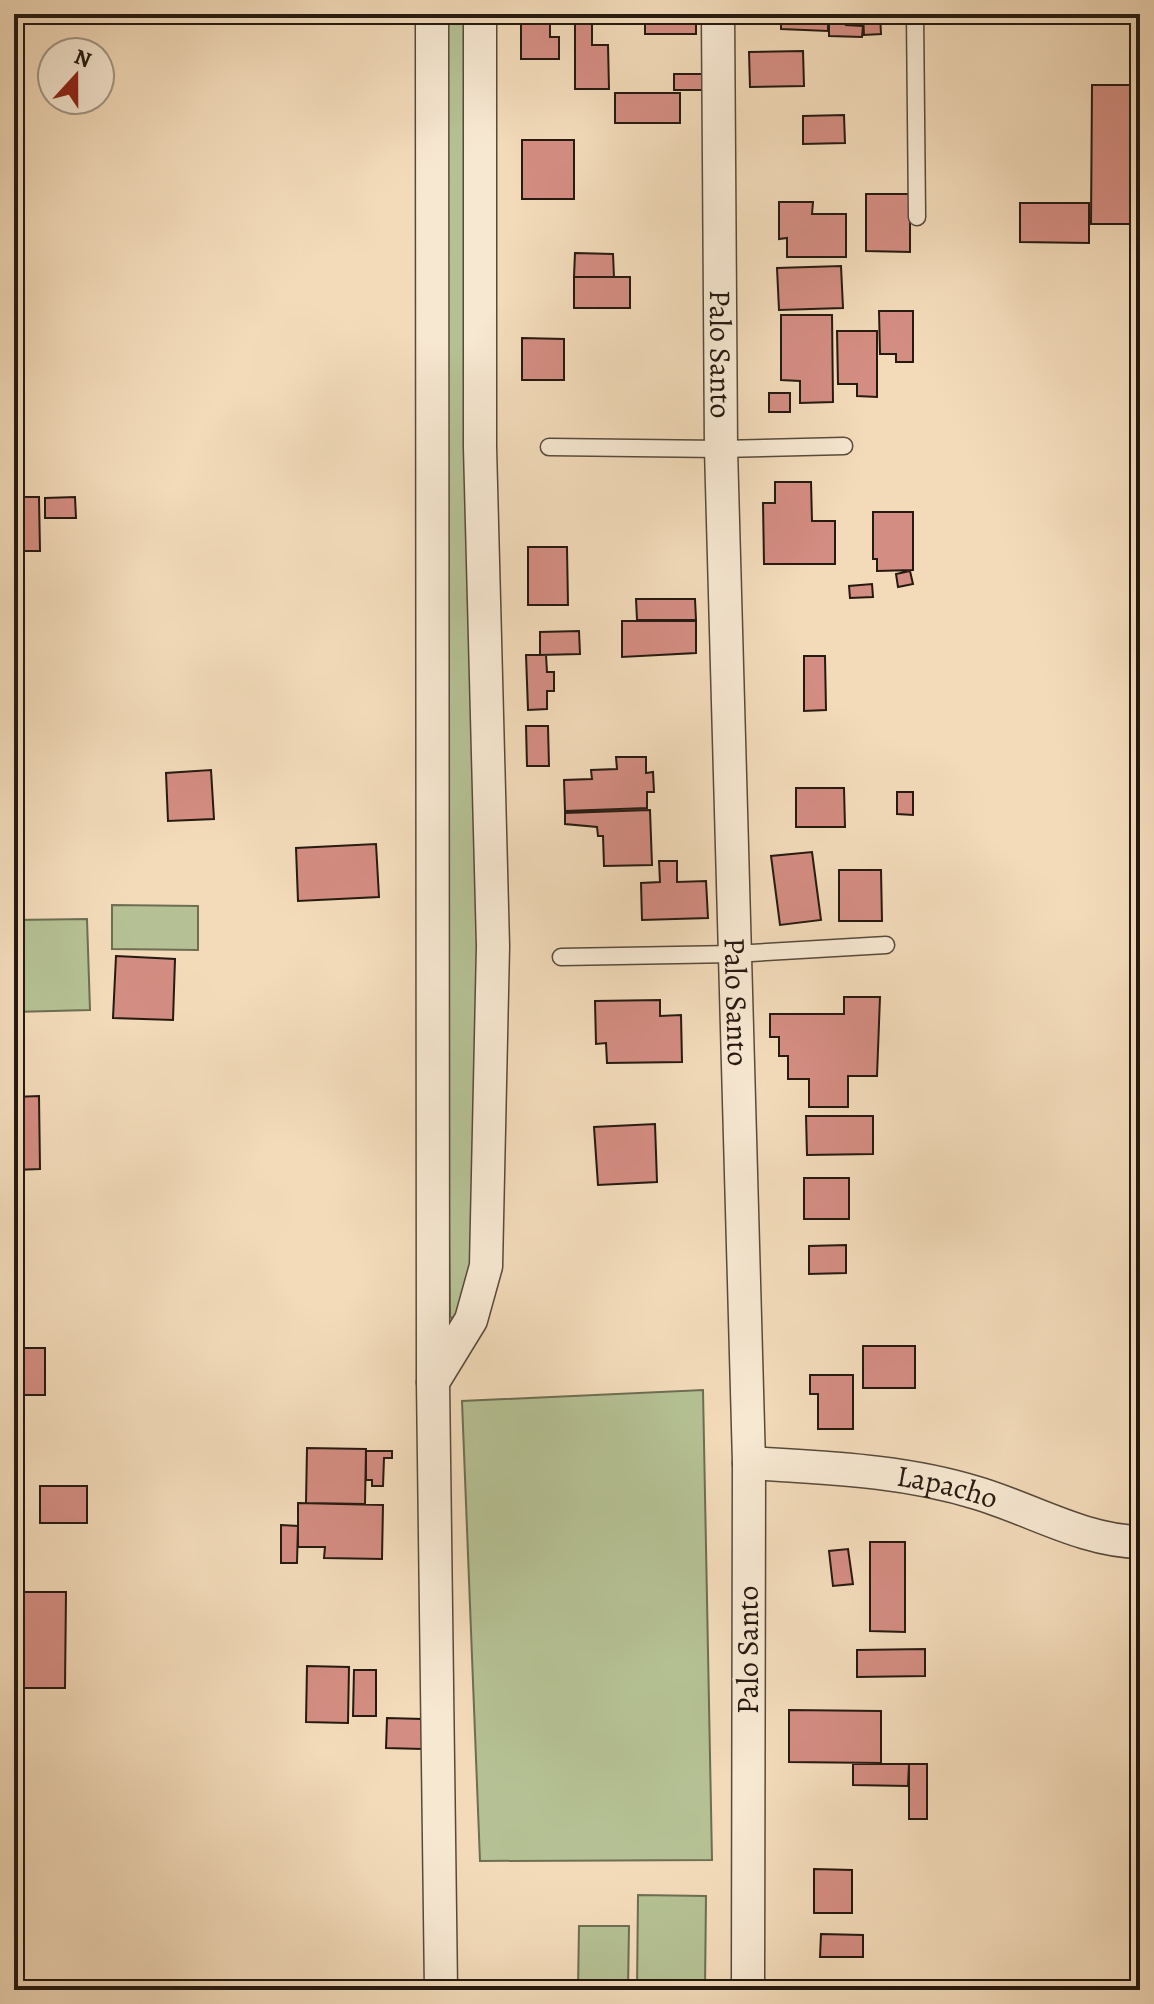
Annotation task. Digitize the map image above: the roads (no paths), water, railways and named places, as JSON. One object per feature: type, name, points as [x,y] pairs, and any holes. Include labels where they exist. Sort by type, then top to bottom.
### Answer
[{"type":"street","points":[[432,14],[433,1382],[441,1990]]},
{"type":"street","points":[[433,1382],[471,1320],[486,1266],[493,946],[480,447],[480,14]]},
{"type":"street","name":"Palo Santo","points":[[718,14],[721,449],[749,1463],[748,1990]]},
{"type":"street","name":"Lapacho","points":[[749,1463],[901,1474],[979,1493],[1055,1523],[1140,1542]]},
{"type":"lane","points":[[915,14],[917,217]]},
{"type":"lane","points":[[549,447],[721,449],[844,446]]},
{"type":"lane","points":[[561,957],[734,954],[886,945]]}]
